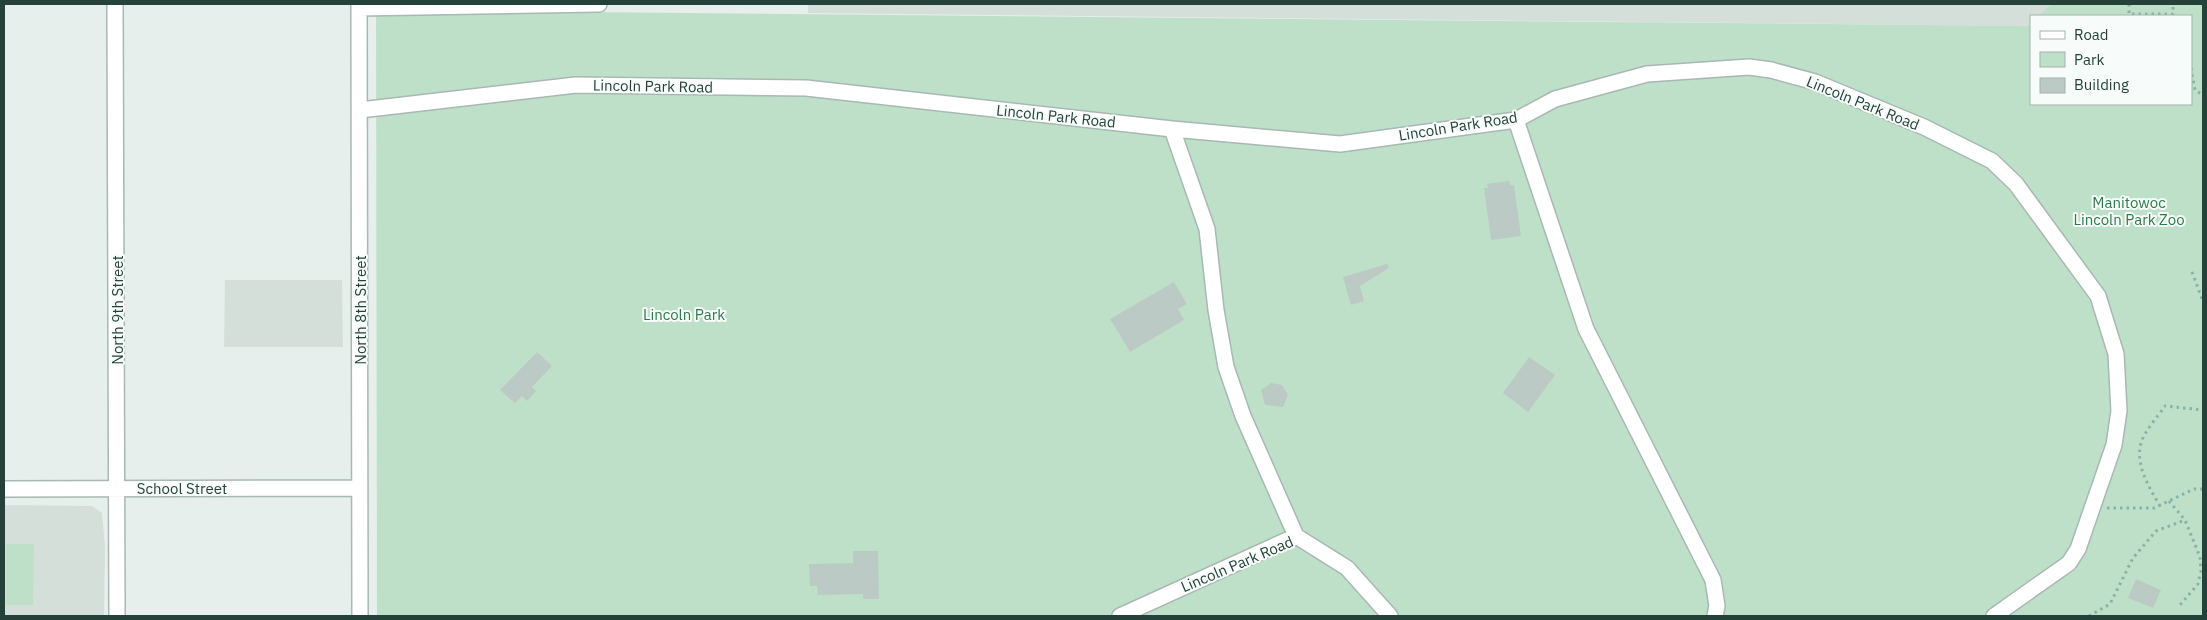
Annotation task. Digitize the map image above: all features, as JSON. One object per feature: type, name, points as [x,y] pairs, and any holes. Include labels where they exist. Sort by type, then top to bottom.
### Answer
[{"type":"street","name":"North 9th Street","points":[[115,4],[117,616]]},
{"type":"street","points":[[359,6],[599,4]]},
{"type":"street","name":"North 8th Street","points":[[359,6],[360,616]]},
{"type":"street","name":"Lincoln Park Road","points":[[360,110],[576,85],[806,88],[1172,128],[1340,144],[1516,120],[1555,99],[1647,74],[1748,67],[1771,70],[1815,82],[1924,127],[1992,161],[2016,184],[2098,296],[2116,354],[2119,412],[2116,437],[2094,508],[2078,548],[2069,563],[1994,616]]},
{"type":"street","points":[[1516,120],[1586,329],[1713,580],[1717,606],[1715,616]]},
{"type":"street","points":[[1172,128],[1207,229],[1216,310],[1226,367],[1242,416],[1296,536]]},
{"type":"street","name":"School Street","points":[[4,489],[360,488]]},
{"type":"street","name":"Lincoln Park Road","points":[[1120,616],[1296,536],[1347,568],[1390,616]]},
{"type":"path","points":[[2129,4],[2129,14],[2142,15]]},
{"type":"path","points":[[2164,15],[2173,14],[2173,4]]},
{"type":"path","points":[[2192,74],[2195,90],[2203,96]]},
{"type":"path","points":[[2192,272],[2203,298]]},
{"type":"path","points":[[2160,506],[2148,485],[2141,467],[2141,442],[2166,406],[2203,410]]},
{"type":"path","points":[[2094,508],[2154,508],[2194,489],[2203,489]]},
{"type":"path","points":[[2168,501],[2185,520],[2200,557],[2201,571],[2198,584],[2180,605]]},
{"type":"path","points":[[2089,616],[2110,604],[2133,558],[2156,531],[2185,520]]},
{"type":"shaded area","points":[[808,4],[2051,4],[2039,15],[2030,15],[2030,24],[2027,26],[808,13]]},
{"type":"shaded area","points":[[225,280],[342,280],[343,347],[224,347]]},
{"type":"shaded area","points":[[4,505],[92,506],[102,513],[105,547],[104,616],[4,616]]},
{"type":"green space","name":"Lincoln Park","points":[[2051,4],[2203,4],[2203,616],[377,616],[376,10],[2027,26],[2030,24],[2030,105],[2192,105],[2192,15],[2039,15]]},
{"type":"green space","points":[[6,544],[34,544],[33,605],[6,605]]},
{"type":"building","points":[[1509,181],[1510,185],[1514,185],[1521,236],[1491,240],[1484,188],[1488,188],[1487,184]]},
{"type":"building","points":[[1387,264],[1389,268],[1360,286],[1364,301],[1351,305],[1343,277]]},
{"type":"building","points":[[1174,282],[1187,304],[1178,309],[1184,320],[1130,352],[1110,319]]},
{"type":"building","points":[[537,352],[552,366],[532,387],[536,391],[527,401],[522,396],[515,403],[500,390]]},
{"type":"building","points":[[1529,357],[1555,375],[1528,412],[1503,393]]},
{"type":"building","points":[[1271,383],[1282,385],[1288,395],[1283,407],[1265,405],[1261,390]]},
{"type":"building","points":[[853,551],[878,551],[879,599],[863,599],[863,594],[818,595],[817,586],[810,586],[809,564],[853,563]]},
{"type":"building","points":[[2136,579],[2161,590],[2153,608],[2128,598]]},
{"type":"park label","name":"Manitowoc Lincoln Park Zoo","points":[[2129,210]]}]
